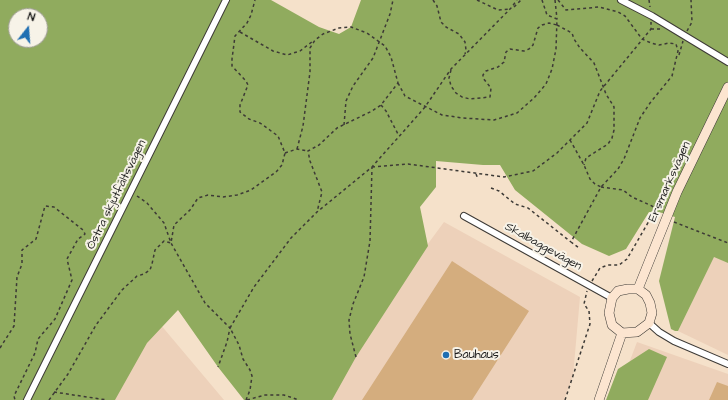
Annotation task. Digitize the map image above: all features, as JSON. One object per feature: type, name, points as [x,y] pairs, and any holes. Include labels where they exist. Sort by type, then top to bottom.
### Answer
[{"type":"main road","name":"Ersmarksvägen","points":[[638,289],[677,192],[728,87]]},
{"type":"main road","points":[[638,289],[646,295],[650,303],[652,313],[649,323],[637,332],[622,333],[612,325],[609,313],[612,298],[618,291],[638,289]]},
{"type":"main road","points":[[599,400],[622,333]]},
{"type":"street","name":"Östra skjutfältsvägen","points":[[28,400],[226,0]]},
{"type":"street","points":[[621,0],[652,16],[728,62]]},
{"type":"street","name":"Skalbaggevägen","points":[[464,216],[612,298]]},
{"type":"street","points":[[649,323],[659,332],[674,341],[728,364]]},
{"type":"path","points":[[171,243],[174,225],[190,210],[198,198],[208,195],[223,197],[237,195],[251,190],[276,172],[282,165],[286,153],[278,136],[260,123],[249,119],[240,112],[240,105],[248,85],[232,66],[235,36],[240,32],[251,15],[255,0]]},
{"type":"path","points":[[344,125],[346,101],[373,58],[390,14],[393,0]]},
{"type":"path","points":[[433,0],[437,6],[442,22],[446,27],[459,34],[465,42],[466,50],[464,56]]},
{"type":"path","points":[[477,0],[498,10],[507,10],[512,8],[521,0]]},
{"type":"path","points":[[218,368],[230,328],[254,287],[291,238],[317,212],[372,167],[425,107],[451,69],[512,8],[517,0]]},
{"type":"path","points":[[542,0],[547,15],[557,19]]},
{"type":"path","points":[[240,32],[273,51],[287,55],[300,51],[324,34],[339,28],[351,27],[367,32],[384,46],[391,57],[398,83],[405,96],[442,115],[494,120],[517,113],[534,98],[546,84],[552,69],[556,49],[556,0]]},
{"type":"path","points":[[556,0],[566,10],[599,7],[618,12],[625,16],[642,38],[651,43],[659,45],[669,43],[676,44],[678,51],[677,60]]},
{"type":"path","points":[[451,69],[451,86],[456,93],[462,97],[470,99],[490,97],[491,88],[483,78],[483,75],[486,71],[498,67],[504,62],[506,52],[510,49],[524,51],[529,49],[534,45],[538,28],[542,25],[549,23],[557,24],[572,33],[580,48],[594,63],[606,94],[614,107],[614,130],[612,138],[608,144],[586,158],[584,165]]},
{"type":"path","points":[[372,167],[408,164],[504,177],[533,171],[558,153],[587,122],[600,91],[642,38],[651,29]]},
{"type":"path","points":[[571,242],[601,187],[618,169],[624,159],[640,118],[672,76],[684,36]]},
{"type":"path","points":[[297,149],[304,126],[310,72],[310,48],[315,40]]},
{"type":"path","points":[[286,153],[297,149],[308,151],[319,145],[337,128],[381,105],[398,83]]},
{"type":"path","points":[[381,105],[400,136]]},
{"type":"path","points":[[570,140],[590,179],[595,184],[601,187],[623,190],[632,197],[652,206],[656,210],[655,217]]},
{"type":"path","points":[[308,151],[310,161],[322,192],[317,212]]},
{"type":"path","points":[[356,357],[350,334],[349,320],[353,304],[364,277],[370,241],[372,167]]},
{"type":"path","points":[[476,174],[478,179]]},
{"type":"path","points":[[491,188],[499,191],[515,204],[528,208],[579,248]]},
{"type":"path","points":[[130,192],[147,203],[164,223],[171,243],[205,304],[230,328],[239,345],[242,359],[250,370],[252,376],[250,390],[246,400]]},
{"type":"path","points":[[0,348],[14,326],[17,277],[22,264],[22,250],[36,239],[45,206],[54,207],[83,230],[85,234],[78,239],[67,259],[72,280],[55,319],[38,339],[35,354],[14,396],[15,400]]},
{"type":"path","points":[[565,400],[590,324],[589,311],[584,304],[590,285],[600,268],[608,265],[619,265],[627,259],[649,221],[655,217],[659,217]]},
{"type":"path","points":[[673,222],[728,243]]},
{"type":"path","points":[[49,400],[68,374],[96,325],[122,290],[138,276],[150,270],[155,250],[158,246],[164,241],[171,243]]},
{"type":"path","points":[[54,392],[107,400]]},
{"type":"path","points":[[246,400],[265,394],[284,395],[299,400]]},
{"type":"shaded area","points":[[444,222],[580,297],[573,376],[564,400],[313,400]]},
{"type":"shaded area","points":[[714,256],[728,263],[728,355],[678,331]]},
{"type":"shaded area","points":[[144,305],[224,400],[81,400]]},
{"type":"shaded area","points":[[637,342],[728,374],[728,400],[615,400]]},
{"type":"green space","points":[[0,0],[271,0],[319,27],[339,34],[351,27],[361,0],[728,0],[728,263],[714,257],[678,331],[671,329],[659,281],[675,217],[659,212],[649,212],[626,249],[609,256],[582,244],[515,190],[500,165],[436,161],[436,187],[420,207],[428,246],[356,357],[332,400],[244,400],[218,367],[178,310],[147,343],[115,400],[0,400]]},
{"type":"green space","points":[[649,349],[667,357],[648,400],[606,400],[618,369]]},
{"type":"building","name":"Bauhaus","points":[[452,261],[529,311],[472,400],[362,400]]},
{"type":"building","points":[[717,382],[728,386],[728,400],[709,400]]},
{"type":"place","name":"Bauhaus","points":[[446,355]]}]
